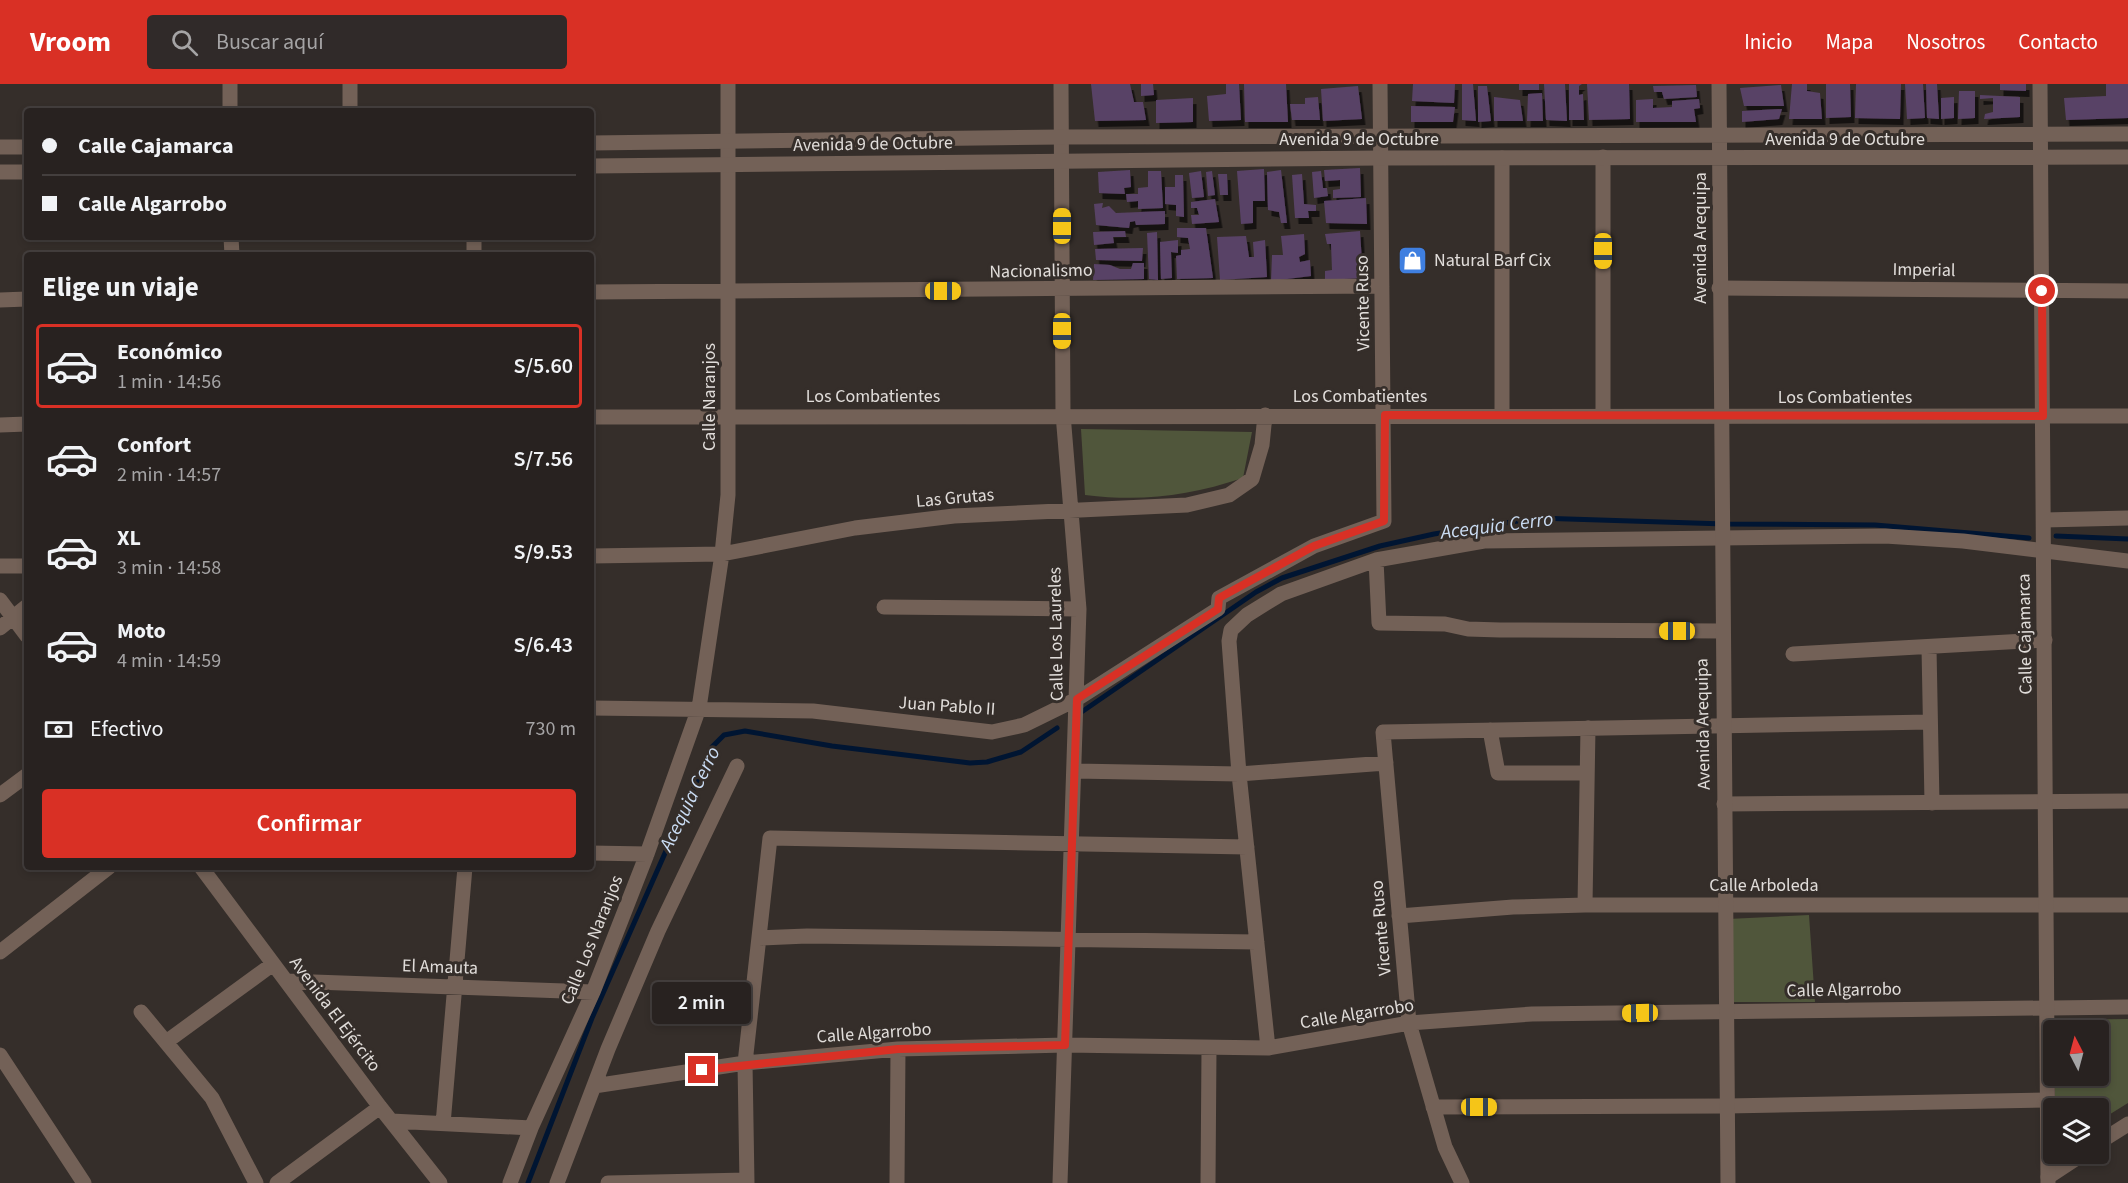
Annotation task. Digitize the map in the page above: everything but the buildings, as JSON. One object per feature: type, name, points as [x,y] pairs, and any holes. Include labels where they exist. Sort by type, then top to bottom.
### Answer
[{"type":"street","points":[[230,84],[230,108]]},
{"type":"street","points":[[350,84],[350,108]]},
{"type":"street","name":"Calle Naranjos","points":[[699,708],[722,554],[728,495],[728,84]]},
{"type":"street","name":"Calle Los Laureles","points":[[1060,1183],[1079,609],[1063,414],[1061,84]]},
{"type":"street","name":"Vicente Ruso","points":[[1380,84],[1385,415],[1384,521]]},
{"type":"street","name":"Avenida Arequipa","points":[[1719,84],[1720,504],[1728,1183]]},
{"type":"street","name":"Calle Cajamarca","points":[[2040,84],[2048,1098]]},
{"type":"street","name":"Avenida 9 de Octubre","points":[[594,143],[1062,137],[2128,134]]},
{"type":"street","points":[[0,147],[24,147]]},
{"type":"street","points":[[1603,157],[1603,416]]},
{"type":"street","name":"Avenida 9 de Octubre","points":[[594,166],[1380,158],[2128,157]]},
{"type":"street","points":[[1502,158],[1503,415]]},
{"type":"street","points":[[0,172],[24,172]]},
{"type":"street","name":"Nacionalismo","points":[[594,292],[728,293],[1382,286]]},
{"type":"street","name":"Imperial","points":[[1719,288],[2128,291]]},
{"type":"street","points":[[0,300],[24,299]]},
{"type":"street","name":"Los Combatientes","points":[[594,417],[1063,414],[2128,416]]},
{"type":"street","name":"Las Grutas","points":[[594,556],[722,554],[855,528],[954,516],[1187,506],[1229,495],[1252,479],[1262,445],[1265,415]]},
{"type":"street","points":[[0,425],[24,424]]},
{"type":"street","points":[[1268,1048],[1239,774],[1229,641],[1231,630],[1247,615],[1281,594],[1376,560],[1506,539],[1721,535],[1885,536],[1963,541],[2044,536],[2103,517],[2128,518]]},
{"type":"street","name":"Juan Pablo II","points":[[594,708],[813,711],[992,732],[1024,725],[1077,711],[1218,609],[1219,598],[1314,546],[1384,521]]},
{"type":"street","points":[[2044,536],[2128,561]]},
{"type":"street","points":[[1376,560],[1379,623],[1445,624],[1468,629],[1500,630],[1722,631]]},
{"type":"street","points":[[0,566],[24,566]]},
{"type":"street","points":[[0,600],[24,632]]},
{"type":"street","points":[[884,607],[1079,609]]},
{"type":"street","points":[[0,627],[24,608]]},
{"type":"street","points":[[1794,654],[2045,640]]},
{"type":"street","points":[[1929,648],[1932,803]]},
{"type":"street","name":"Calle Los Naranjos","points":[[510,1183],[531,1128],[593,992],[647,854],[699,708]]},
{"type":"street","points":[[1587,772],[1498,773],[1490,730],[1930,722]]},
{"type":"street","points":[[1585,905],[1588,728]]},
{"type":"street","name":"Vicente Ruso","points":[[1462,1183],[1445,1147],[1409,1023],[1383,732],[1490,730]]},
{"type":"street","points":[[1075,771],[1239,774],[1386,763]]},
{"type":"street","points":[[557,1183],[658,931],[737,766]]},
{"type":"street","points":[[0,795],[24,777]]},
{"type":"street","points":[[1724,804],[2128,801]]},
{"type":"street","points":[[610,1183],[747,1182],[745,1063],[770,838],[1246,847]]},
{"type":"street","points":[[594,852],[647,854]]},
{"type":"street","points":[[0,952],[105,870]]},
{"type":"street","name":"Avenida El Ejército","points":[[203,870],[380,1107],[440,1183]]},
{"type":"street","points":[[443,1124],[457,987],[465,870]]},
{"type":"street","name":"Calle Arboleda","points":[[1399,916],[1513,907],[1585,905],[2128,905]]},
{"type":"street","points":[[759,938],[807,936],[1257,942]]},
{"type":"street","points":[[166,1042],[273,964]]},
{"type":"street","name":"El Amauta","points":[[286,981],[593,992]]},
{"type":"street","name":"Calle Algarrobo","points":[[594,1086],[745,1063],[898,1049],[1065,1045],[1209,1049],[1268,1048],[1409,1023],[1532,1014],[2128,1007]]},
{"type":"street","points":[[141,1012],[212,1098],[256,1183]]},
{"type":"street","points":[[897,1183],[898,1049]]},
{"type":"street","points":[[1208,1183],[1209,1049]]},
{"type":"street","points":[[0,1055],[84,1183]]},
{"type":"street","points":[[1433,1107],[1727,1106],[2043,1100]]},
{"type":"street","points":[[277,1183],[380,1107]]},
{"type":"street","points":[[391,1121],[531,1128]]},
{"type":"street","points":[[2109,1136],[2128,1124]]},
{"type":"street","name":"Calle Cajamarca","points":[[2048,1164],[2048,1180]]},
{"type":"street","points":[[2048,1180],[2070,1164]]},
{"type":"green space","points":[[1081,429],[1252,432],[1243,478],[1184,493],[1126,498],[1085,495]]},
{"type":"green space","points":[[1809,915],[1815,1002],[1730,1002],[1728,919]]},
{"type":"green space","points":[[2128,1019],[2128,1103],[2109,1115],[2109,1098],[2055,1098],[2055,1086],[2109,1086],[2109,1020],[2059,1020]]},
{"type":"waterway","name":"Acequia Cerro","points":[[1083,711],[1256,592],[1282,578],[1380,546],[1434,534],[1537,518],[1725,524],[1875,525],[2029,538]]},
{"type":"waterway","name":"Acequia Cerro","points":[[2056,536],[2128,539]]},
{"type":"waterway","name":"Acequia Cerro","points":[[528,1183],[592,1018],[712,747],[724,735],[745,731],[832,746],[970,763],[987,762],[1021,752],[1057,728]]},
{"type":"place","name":"Natural Barf Cix","points":[[1413,260]]},
{"type":"route","points":[[702,1070],[745,1063],[898,1049],[1065,1045],[1077,699],[1218,609],[1219,598],[1314,546],[1384,521],[1385,415],[2043,416],[2042,291]]}]
